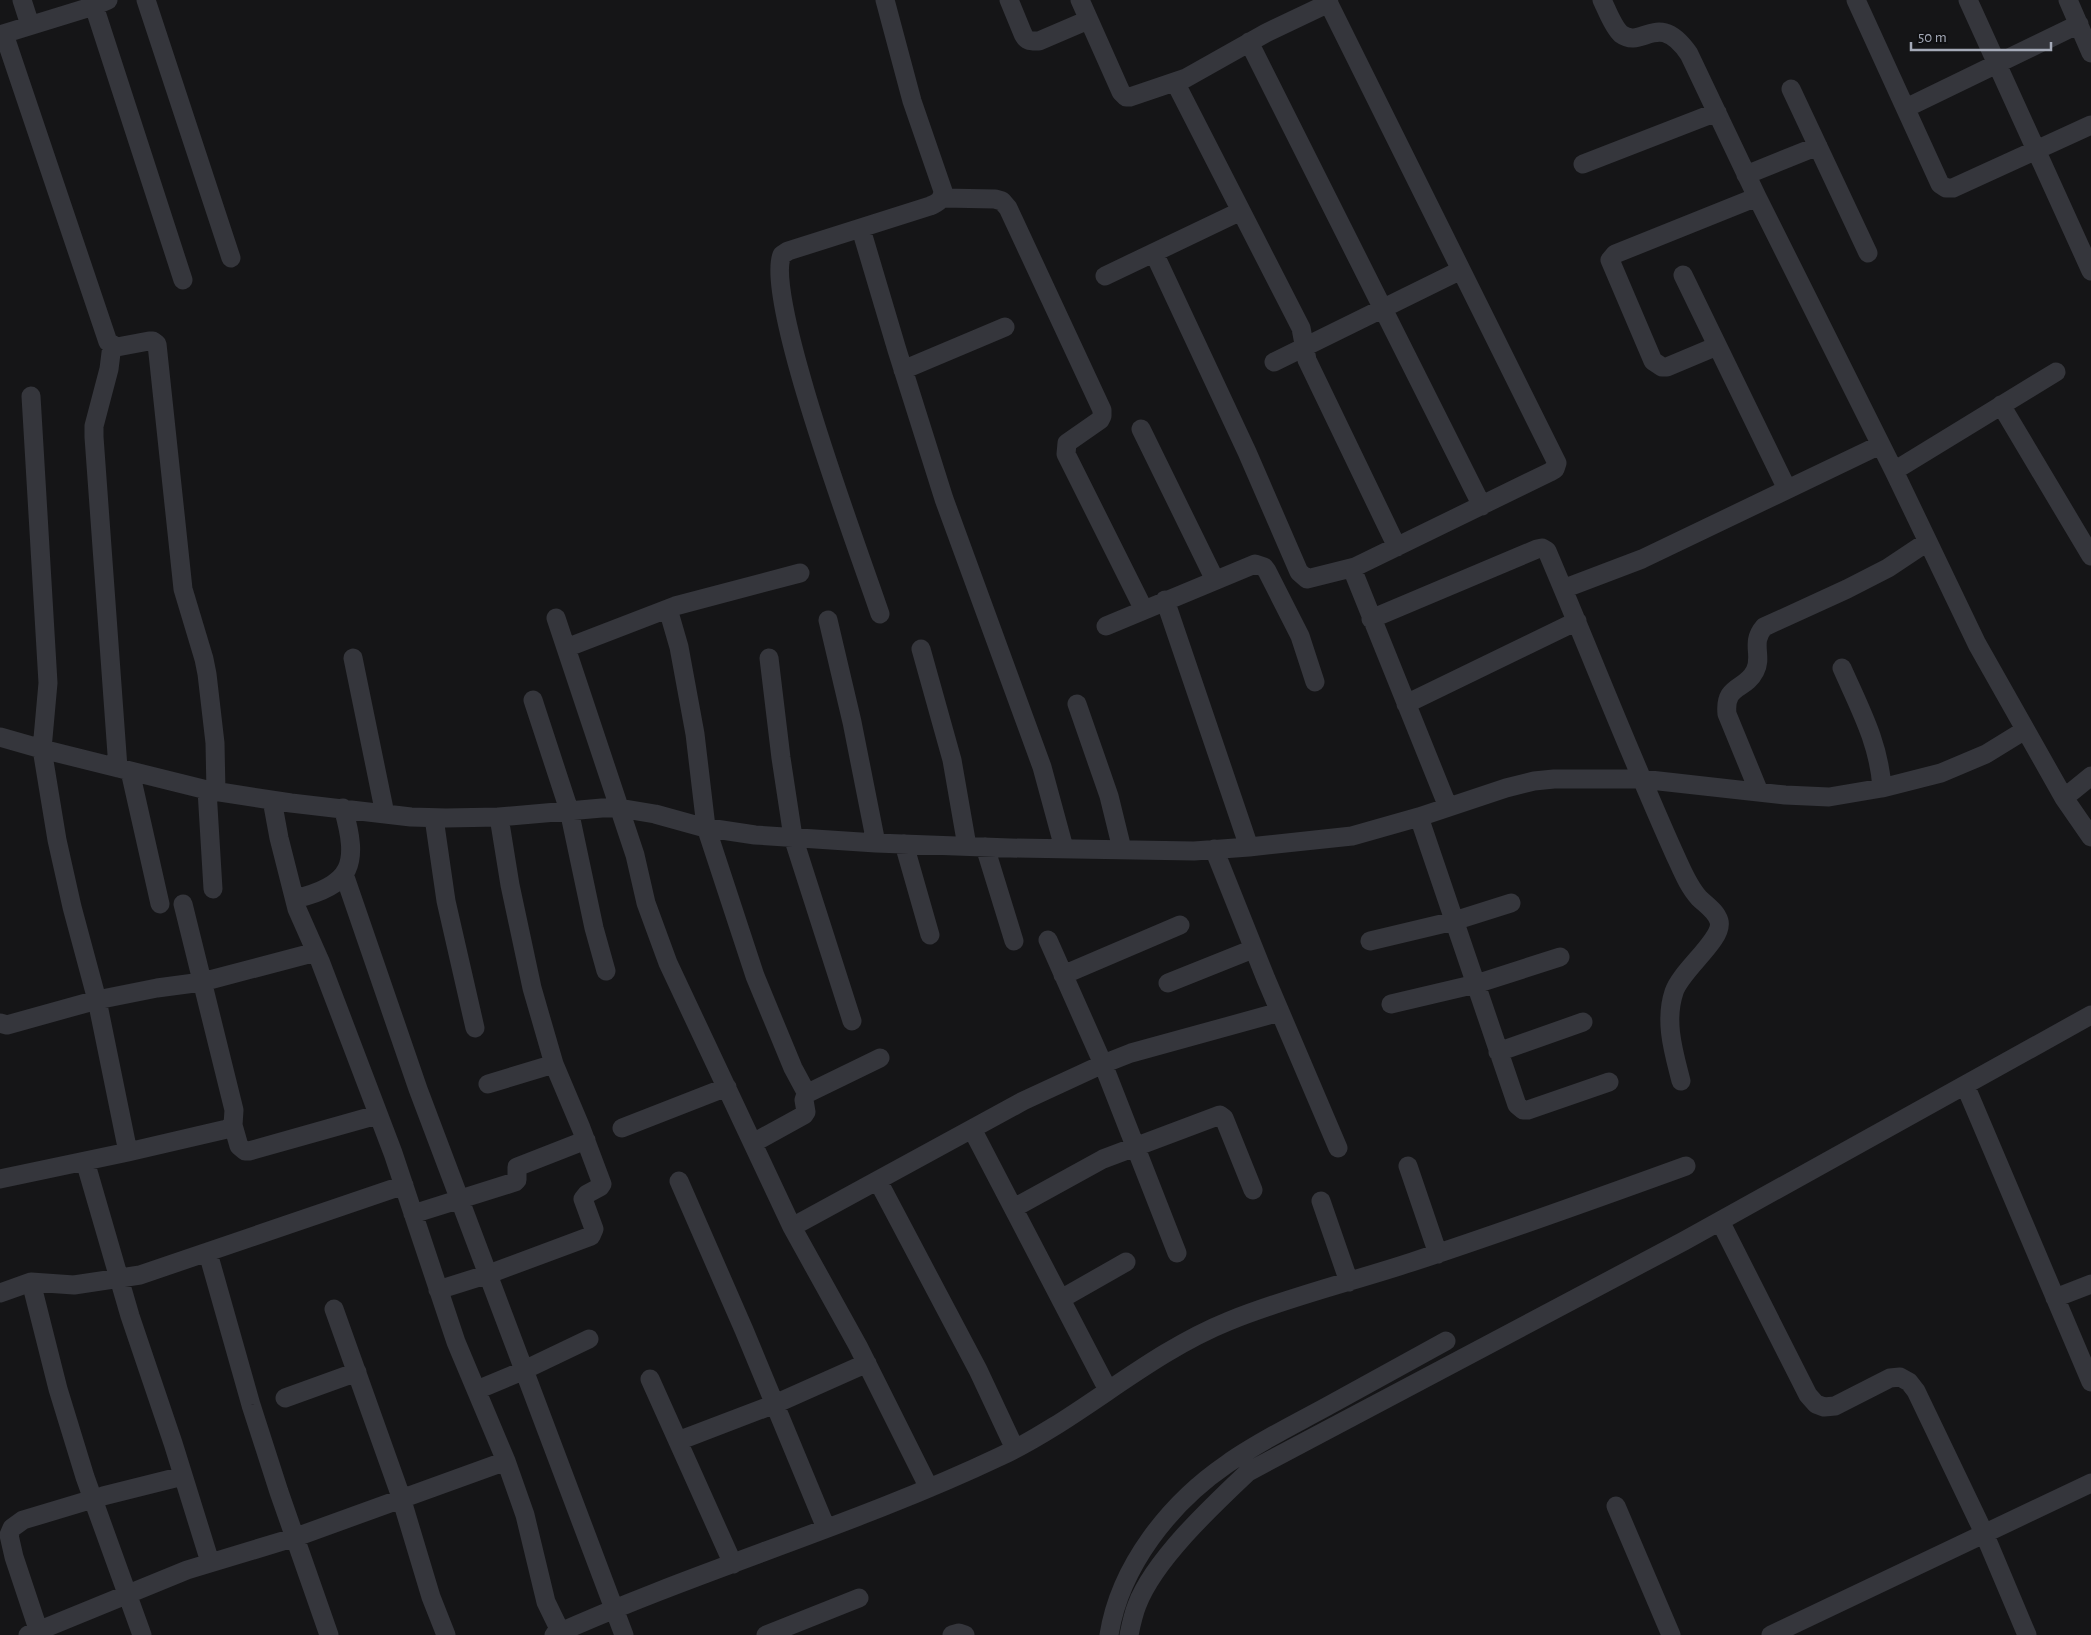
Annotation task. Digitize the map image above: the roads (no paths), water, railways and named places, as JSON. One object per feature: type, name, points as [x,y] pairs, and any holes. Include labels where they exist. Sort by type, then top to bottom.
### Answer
[{"type":"street","points":[[22,0],[30,25]]},
{"type":"street","points":[[146,0],[231,258]]},
{"type":"street","points":[[880,614],[817,427],[785,316],[778,270],[782,255],[788,251],[937,204],[942,198],[943,191],[912,101],[885,0]]},
{"type":"street","points":[[1009,0],[1023,34],[1030,42],[1038,41],[1088,20]]},
{"type":"street","points":[[1080,0],[1126,97],[1176,82],[1328,2],[1557,463],[1555,469],[1355,567],[1307,579],[1299,572],[1248,452],[1154,253]]},
{"type":"street","points":[[1856,0],[1940,184],[1946,188],[1953,188],[2091,125]]},
{"type":"street","points":[[1968,0],[2091,271]]},
{"type":"street","points":[[2068,0],[2091,53]]},
{"type":"street","points":[[1605,1],[1621,34],[1630,38],[1664,32],[1672,35],[1689,54],[1756,197],[1894,471],[1977,644],[2064,798],[2091,838]]},
{"type":"street","points":[[183,280],[101,3],[2,34],[108,342],[117,347],[153,341],[157,344],[183,589],[204,659],[215,743],[212,791],[214,889]]},
{"type":"street","points":[[1906,108],[2079,24]]},
{"type":"street","points":[[1249,42],[1482,506]]},
{"type":"street","points":[[1176,82],[1301,328],[1307,360],[1397,547]]},
{"type":"street","points":[[1791,89],[1868,253]]},
{"type":"street","points":[[1583,164],[1717,112]]},
{"type":"street","points":[[1746,175],[1818,146]]},
{"type":"street","points":[[1718,346],[1667,367],[1657,365],[1610,260],[1615,254],[1756,197]]},
{"type":"street","points":[[942,198],[995,199],[1002,201],[1008,208],[1102,410],[1100,420],[1067,443],[1066,454],[1144,610]]},
{"type":"street","points":[[1105,276],[1241,211]]},
{"type":"street","points":[[861,229],[944,499],[1042,767],[1064,848]]},
{"type":"street","points":[[1274,362],[1461,270]]},
{"type":"street","points":[[1683,275],[1787,490]]},
{"type":"street","points":[[903,370],[1005,327]]},
{"type":"street","points":[[112,345],[109,369],[94,426],[94,437],[124,769],[160,904]]},
{"type":"street","points":[[1894,471],[2056,372]]},
{"type":"street","points":[[31,396],[48,683],[42,749],[57,840],[72,907],[97,1000],[128,1152]]},
{"type":"street","points":[[2001,406],[2091,556]]},
{"type":"street","points":[[1141,429],[1215,580]]},
{"type":"street","points":[[1563,589],[1642,559],[1880,445]]},
{"type":"street","points":[[1759,792],[1727,714],[1726,702],[1731,694],[1750,678],[1756,670],[1756,642],[1758,633],[1764,626],[1847,589],[1888,568],[1928,542]]},
{"type":"street","points":[[1371,620],[1542,548],[1547,551],[1641,779],[1689,884],[1699,898],[1713,910],[1719,920],[1719,931],[1714,942],[1683,974],[1674,992],[1670,1016],[1670,1040],[1681,1081]]},
{"type":"street","points":[[1106,626],[1254,564],[1264,567],[1300,636],[1316,682]]},
{"type":"street","points":[[1355,567],[1352,571],[1353,575],[1448,807]]},
{"type":"street","points":[[566,648],[668,609],[800,573]]},
{"type":"street","points":[[1165,600],[1249,847]]},
{"type":"street","points":[[668,609],[678,647],[695,734],[706,827],[755,976],[793,1068],[807,1094]]},
{"type":"street","points":[[556,618],[635,855],[646,903],[668,963],[792,1227],[867,1363],[929,1488]]},
{"type":"street","points":[[828,620],[852,722],[876,842]]},
{"type":"street","points":[[1406,704],[1577,621]]},
{"type":"street","points":[[921,649],[976,846],[1014,941]]},
{"type":"street","points":[[353,658],[385,814]]},
{"type":"street","points":[[769,658],[793,837],[852,1021]]},
{"type":"street","points":[[1842,668],[1872,734],[1881,771],[1882,788]]},
{"type":"street","points":[[532,700],[569,810],[594,928],[606,971]]},
{"type":"street","points":[[1077,704],[1109,796],[1122,849]]},
{"type":"street","points":[[0,737],[212,791],[385,814],[434,818],[498,817],[569,810],[619,808],[656,814],[706,827],[755,835],[904,844],[1194,851],[1352,836],[1534,781],[1554,779],[1641,779],[1759,792],[1829,797],[1882,788],[1941,773],[1986,754],[2025,730]]},
{"type":"street","points":[[2064,798],[2091,776]]},
{"type":"street","points":[[272,800],[279,838],[297,909],[316,952],[404,1185],[456,1342],[506,1461],[526,1521],[546,1602],[559,1634],[615,1609],[929,1488],[1015,1449],[1079,1411],[1174,1348],[1228,1321],[1438,1254],[1686,1166]]},
{"type":"street","points":[[295,899],[335,885],[344,874],[350,854],[351,842],[343,808]]},
{"type":"street","points":[[438,1290],[587,1238],[593,1234],[594,1229],[583,1199],[587,1194],[600,1187],[602,1181],[554,1064],[527,964],[498,817]]},
{"type":"street","points":[[1419,817],[1517,1105],[1523,1110],[1528,1110],[1609,1082]]},
{"type":"street","points":[[434,818],[446,901],[475,1028]]},
{"type":"street","points":[[904,844],[930,935]]},
{"type":"street","points":[[1214,849],[1338,1148]]},
{"type":"street","points":[[344,874],[418,1089],[624,1635]]},
{"type":"street","points":[[1370,941],[1454,921],[1511,903]]},
{"type":"street","points":[[183,904],[234,1110],[232,1125],[239,1146],[245,1151],[249,1151],[378,1115]]},
{"type":"street","points":[[1063,975],[1180,926]]},
{"type":"street","points":[[1048,940],[1103,1064],[1177,1253]]},
{"type":"street","points":[[1168,982],[1254,949]]},
{"type":"street","points":[[0,1023],[7,1025],[97,1000],[157,988],[202,982],[316,952]]},
{"type":"street","points":[[1391,1004],[1476,984],[1560,956]]},
{"type":"street","points":[[792,1227],[1023,1101],[1103,1064],[1131,1053],[1280,1012]]},
{"type":"street","points":[[1129,1635],[1137,1604],[1146,1586],[1164,1561],[1192,1526],[1248,1472],[1720,1221],[2091,1015]]},
{"type":"street","points":[[1498,1052],[1583,1022]]},
{"type":"street","points":[[753,1143],[804,1115],[807,1108],[804,1096],[880,1058]]},
{"type":"street","points":[[488,1084],[554,1064]]},
{"type":"street","points":[[1964,1085],[2090,1377]]},
{"type":"street","points":[[622,1128],[727,1087]]},
{"type":"street","points":[[1014,1208],[1103,1159],[1220,1115],[1224,1118],[1253,1190]]},
{"type":"street","points":[[0,1179],[227,1129],[232,1125]]},
{"type":"street","points":[[972,1129],[1108,1390]]},
{"type":"street","points":[[413,1214],[515,1182],[517,1180],[515,1169],[517,1166],[586,1140]]},
{"type":"street","points":[[84,1161],[118,1277],[210,1562]]},
{"type":"street","points":[[1408,1166],[1438,1254]]},
{"type":"street","points":[[679,1181],[826,1528]]},
{"type":"street","points":[[878,1181],[978,1370],[1015,1449]]},
{"type":"street","points":[[0,1294],[31,1282],[74,1285],[140,1275],[404,1185]]},
{"type":"street","points":[[1321,1201],[1349,1282]]},
{"type":"street","points":[[1720,1221],[1808,1395],[1816,1404],[1824,1407],[1835,1406],[1890,1378],[1900,1378],[1909,1382],[1916,1391],[1984,1533],[2027,1635]]},
{"type":"street","points":[[208,1253],[252,1405],[329,1635]]},
{"type":"street","points":[[1061,1300],[1126,1262]]},
{"type":"street","points":[[31,1282],[58,1389],[93,1500],[142,1635]]},
{"type":"street","points":[[2056,1298],[2091,1284]]},
{"type":"street","points":[[334,1309],[401,1499],[431,1597],[446,1635]]},
{"type":"street","points":[[477,1390],[525,1370],[589,1339]]},
{"type":"street","points":[[1109,1635],[1112,1619],[1129,1573],[1153,1533],[1190,1495],[1227,1464],[1446,1341]]},
{"type":"street","points":[[678,1441],[775,1404],[867,1363]]},
{"type":"street","points":[[285,1398],[357,1372]]},
{"type":"street","points":[[650,1379],[733,1564]]},
{"type":"street","points":[[183,1476],[23,1520],[12,1528],[10,1534],[14,1557],[36,1634],[126,1594],[210,1562],[296,1537],[506,1461]]},
{"type":"street","points":[[1771,1635],[2091,1483]]},
{"type":"street","points":[[1616,1506],[1671,1635]]},
{"type":"street","points":[[766,1635],[860,1598]]},
{"type":"street","points":[[952,1635],[960,1633],[965,1635]]}]
